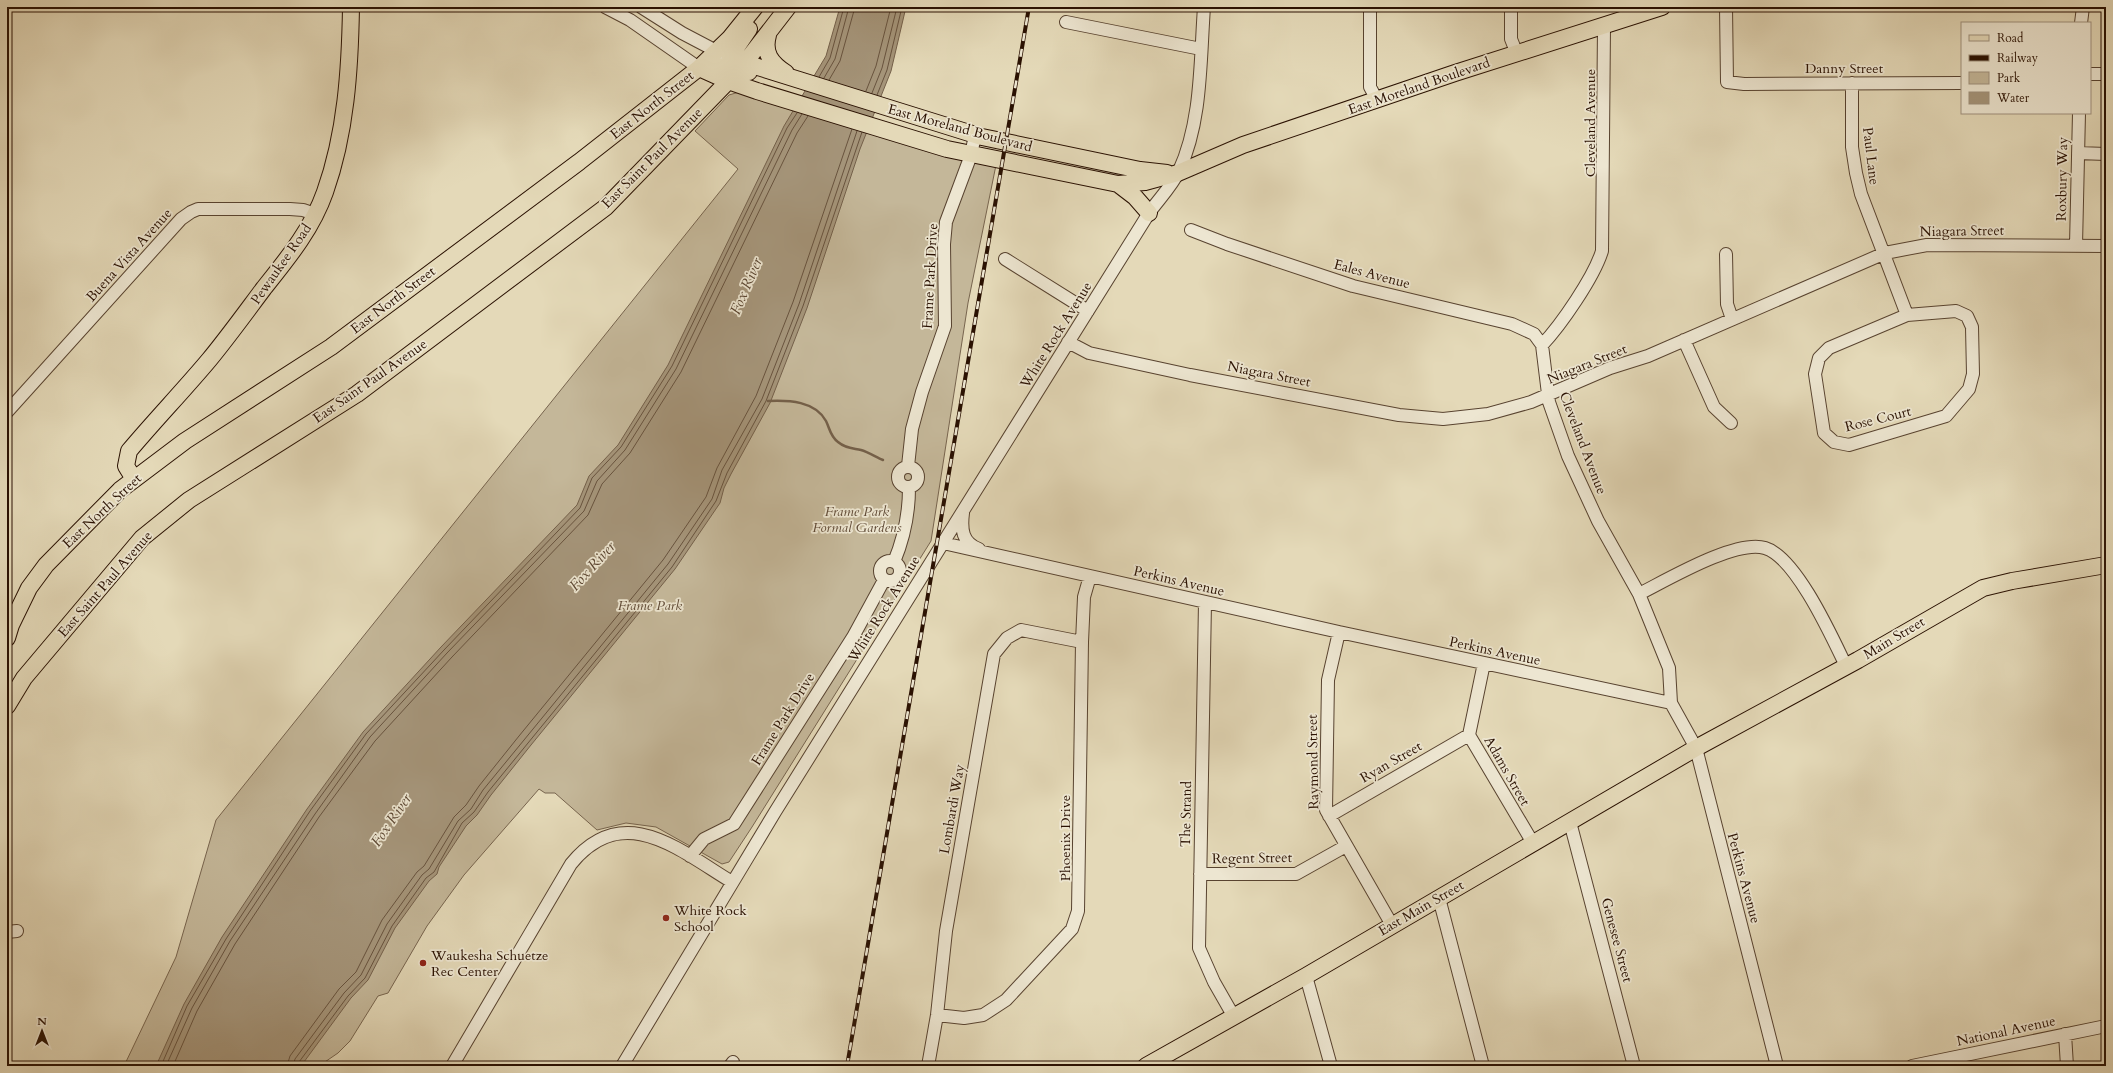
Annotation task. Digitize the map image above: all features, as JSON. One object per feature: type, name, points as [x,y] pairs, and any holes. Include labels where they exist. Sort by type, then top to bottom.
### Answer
[{"type":"main road","name":"Pewaukee Road","points":[[134,479],[126,466],[129,450],[210,358],[300,242],[315,214],[325,191],[340,129],[348,74],[351,7]]},
{"type":"main road","name":"East North Street","points":[[731,65],[746,20],[755,7]]},
{"type":"main road","points":[[731,65],[764,7]]},
{"type":"main road","name":"East North Street","points":[[7,638],[11,625],[29,588],[46,565],[120,490],[186,441],[330,347],[579,162],[699,68],[731,65],[768,35],[788,7]]},
{"type":"main road","name":"East Moreland Boulevard","points":[[731,65],[794,89],[878,116],[971,155],[1118,184],[1149,181],[1178,173],[1243,145],[1662,7]]},
{"type":"main road","points":[[768,35],[766,50],[768,56],[782,71],[794,89]]},
{"type":"main road","points":[[699,68],[731,65],[794,89]]},
{"type":"main road","name":"East Saint Paul Avenue","points":[[7,706],[24,678],[128,553],[163,520],[189,500],[357,394],[606,207],[731,65]]},
{"type":"main road","name":"East Moreland Boulevard","points":[[794,89],[878,116],[922,119],[975,135],[1060,154],[1140,170],[1178,173]]},
{"type":"main road","points":[[1056,172],[1060,154]]},
{"type":"main road","points":[[1118,184],[1135,197],[1149,213]]},
{"type":"main road","name":"Main Street","points":[[1696,748],[1846,666],[1983,588],[2012,581],[2106,565]]},
{"type":"main road","name":"East Main Street","points":[[1146,1066],[1306,976],[1696,748]]},
{"type":"street","points":[[605,7],[630,20],[699,68]]},
{"type":"street","points":[[641,7],[731,65]]},
{"type":"street","name":"White Rock Avenue","points":[[624,1065],[732,882],[1149,213],[1178,173],[1190,142],[1196,112],[1204,7]]},
{"type":"street","points":[[1370,7],[1370,87],[1377,100]]},
{"type":"street","points":[[1511,7],[1511,39],[1517,54]]},
{"type":"street","name":"Danny Street","points":[[1726,7],[1727,82],[1744,84],[1961,84]]},
{"type":"street","points":[[2081,22],[2083,7]]},
{"type":"street","points":[[1066,22],[1201,49]]},
{"type":"street","name":"Cleveland Avenue","points":[[1604,26],[1602,251],[1593,272],[1557,329],[1542,345],[1546,364],[1548,396],[1554,419],[1580,484],[1614,553],[1639,594],[1669,668],[1671,703]]},
{"type":"street","points":[[2091,74],[2106,74]]},
{"type":"street","name":"Paul Lane","points":[[1852,83],[1852,147],[1856,173],[1861,194],[1885,253]]},
{"type":"street","name":"Roxbury Way","points":[[2076,246],[2079,114]]},
{"type":"street","name":"Frame Park Drive","points":[[690,856],[704,839],[734,824],[853,637],[884,580],[890,581],[898,576],[899,570],[894,562],[901,546],[907,520],[909,488],[902,485],[899,476],[904,467],[908,466],[912,429],[922,392],[936,356],[945,326],[944,244],[946,222],[971,155],[975,135]]},
{"type":"street","points":[[2078,153],[2106,154]]},
{"type":"street","name":"Buena Vista Avenue","points":[[7,412],[181,219],[191,212],[198,209],[290,209],[303,210],[315,214]]},
{"type":"street","name":"Eales Avenue","points":[[1191,230],[1227,244],[1352,286],[1512,324],[1534,334],[1542,345]]},
{"type":"street","name":"Niagara Street","points":[[1068,342],[1089,352],[1190,375],[1399,415],[1424,418],[1454,418],[1488,414],[1548,396],[1610,368],[1648,356],[1885,253],[1927,245],[2106,246]]},
{"type":"street","points":[[1885,253],[1907,315]]},
{"type":"street","points":[[1726,254],[1727,304],[1732,319]]},
{"type":"street","points":[[1005,258],[1088,311]]},
{"type":"street","name":"Rose Court","points":[[1956,311],[1967,316],[1972,328],[1973,374],[1969,389],[1946,416],[1849,446],[1834,442],[1824,433],[1815,374],[1819,358],[1829,348],[1907,315],[1956,311]]},
{"type":"street","points":[[1684,340],[1714,407],[1732,423]]},
{"type":"street","points":[[964,510],[962,531],[967,541],[976,548],[995,555]]},
{"type":"street","name":"Perkins Avenue","points":[[943,543],[1339,632],[1671,703],[1696,748],[1777,1066]]},
{"type":"street","points":[[1639,594],[1730,551],[1749,547],[1764,548],[1777,553],[1788,565],[1830,633],[1846,666]]},
{"type":"street","name":"Phoenix Drive","points":[[937,1015],[964,1018],[984,1015],[1006,1000],[1072,929],[1078,911],[1080,889],[1082,642],[1084,597],[1090,576]]},
{"type":"street","name":"East North Street","points":[[7,615],[29,588]]},
{"type":"street","name":"The Strand","points":[[1205,602],[1199,948],[1214,982],[1234,1017]]},
{"type":"street","name":"Lombardi Way","points":[[928,1066],[937,1015],[946,931],[994,654],[1007,638],[1021,630],[1082,642]]},
{"type":"street","name":"Raymond Street","points":[[1339,632],[1328,680],[1326,810],[1392,925]]},
{"type":"street","name":"Adams Street","points":[[1484,663],[1469,735],[1533,843]]},
{"type":"street","name":"Ryan Street","points":[[1329,816],[1469,735]]},
{"type":"street","name":"Genesee Street","points":[[1570,822],[1634,1066]]},
{"type":"street","points":[[452,1066],[571,864],[589,845],[605,836],[634,832],[660,840],[690,856],[732,882]]},
{"type":"street","name":"Regent Street","points":[[1200,874],[1296,874],[1346,846]]},
{"type":"street","points":[[1439,898],[1483,1066]]},
{"type":"street","points":[[1306,976],[1331,1066]]},
{"type":"street","name":"National Avenue","points":[[1918,1065],[2106,1026]]},
{"type":"street","points":[[2065,1034],[2067,1066]]},
{"type":"green space","name":"Frame Park","points":[[739,92],[996,165],[968,303],[931,541],[752,827],[729,862],[722,864],[656,827],[626,823],[597,830],[555,793],[545,793],[539,789],[464,875],[427,926],[388,993],[378,996],[350,1041],[338,1053],[319,1066],[124,1066],[176,957],[216,820],[738,169],[695,131],[729,95]]},
{"type":"water","name":"Fox River","points":[[840,7],[906,7],[891,71],[860,149],[807,308],[770,403],[724,488],[720,503],[675,569],[531,745],[477,815],[466,826],[439,867],[437,874],[429,881],[395,928],[368,980],[351,998],[301,1066],[156,1066],[184,1004],[222,937],[307,809],[363,732],[441,647],[577,505],[589,476],[618,445],[668,365],[784,126],[826,56]]},
{"type":"waterway","points":[[768,401],[801,403],[815,409],[826,421],[835,440],[843,446],[864,451],[883,460]]},
{"type":"railway","points":[[847,1066],[1029,7]]},
{"type":"place","name":"White Rock School","points":[[666,918]]},
{"type":"place","name":"Waukesha Schuetze Rec Center","points":[[423,963]]},
{"type":"park label","name":"Frame Park Formal Gardens","points":[[857,520]]}]
